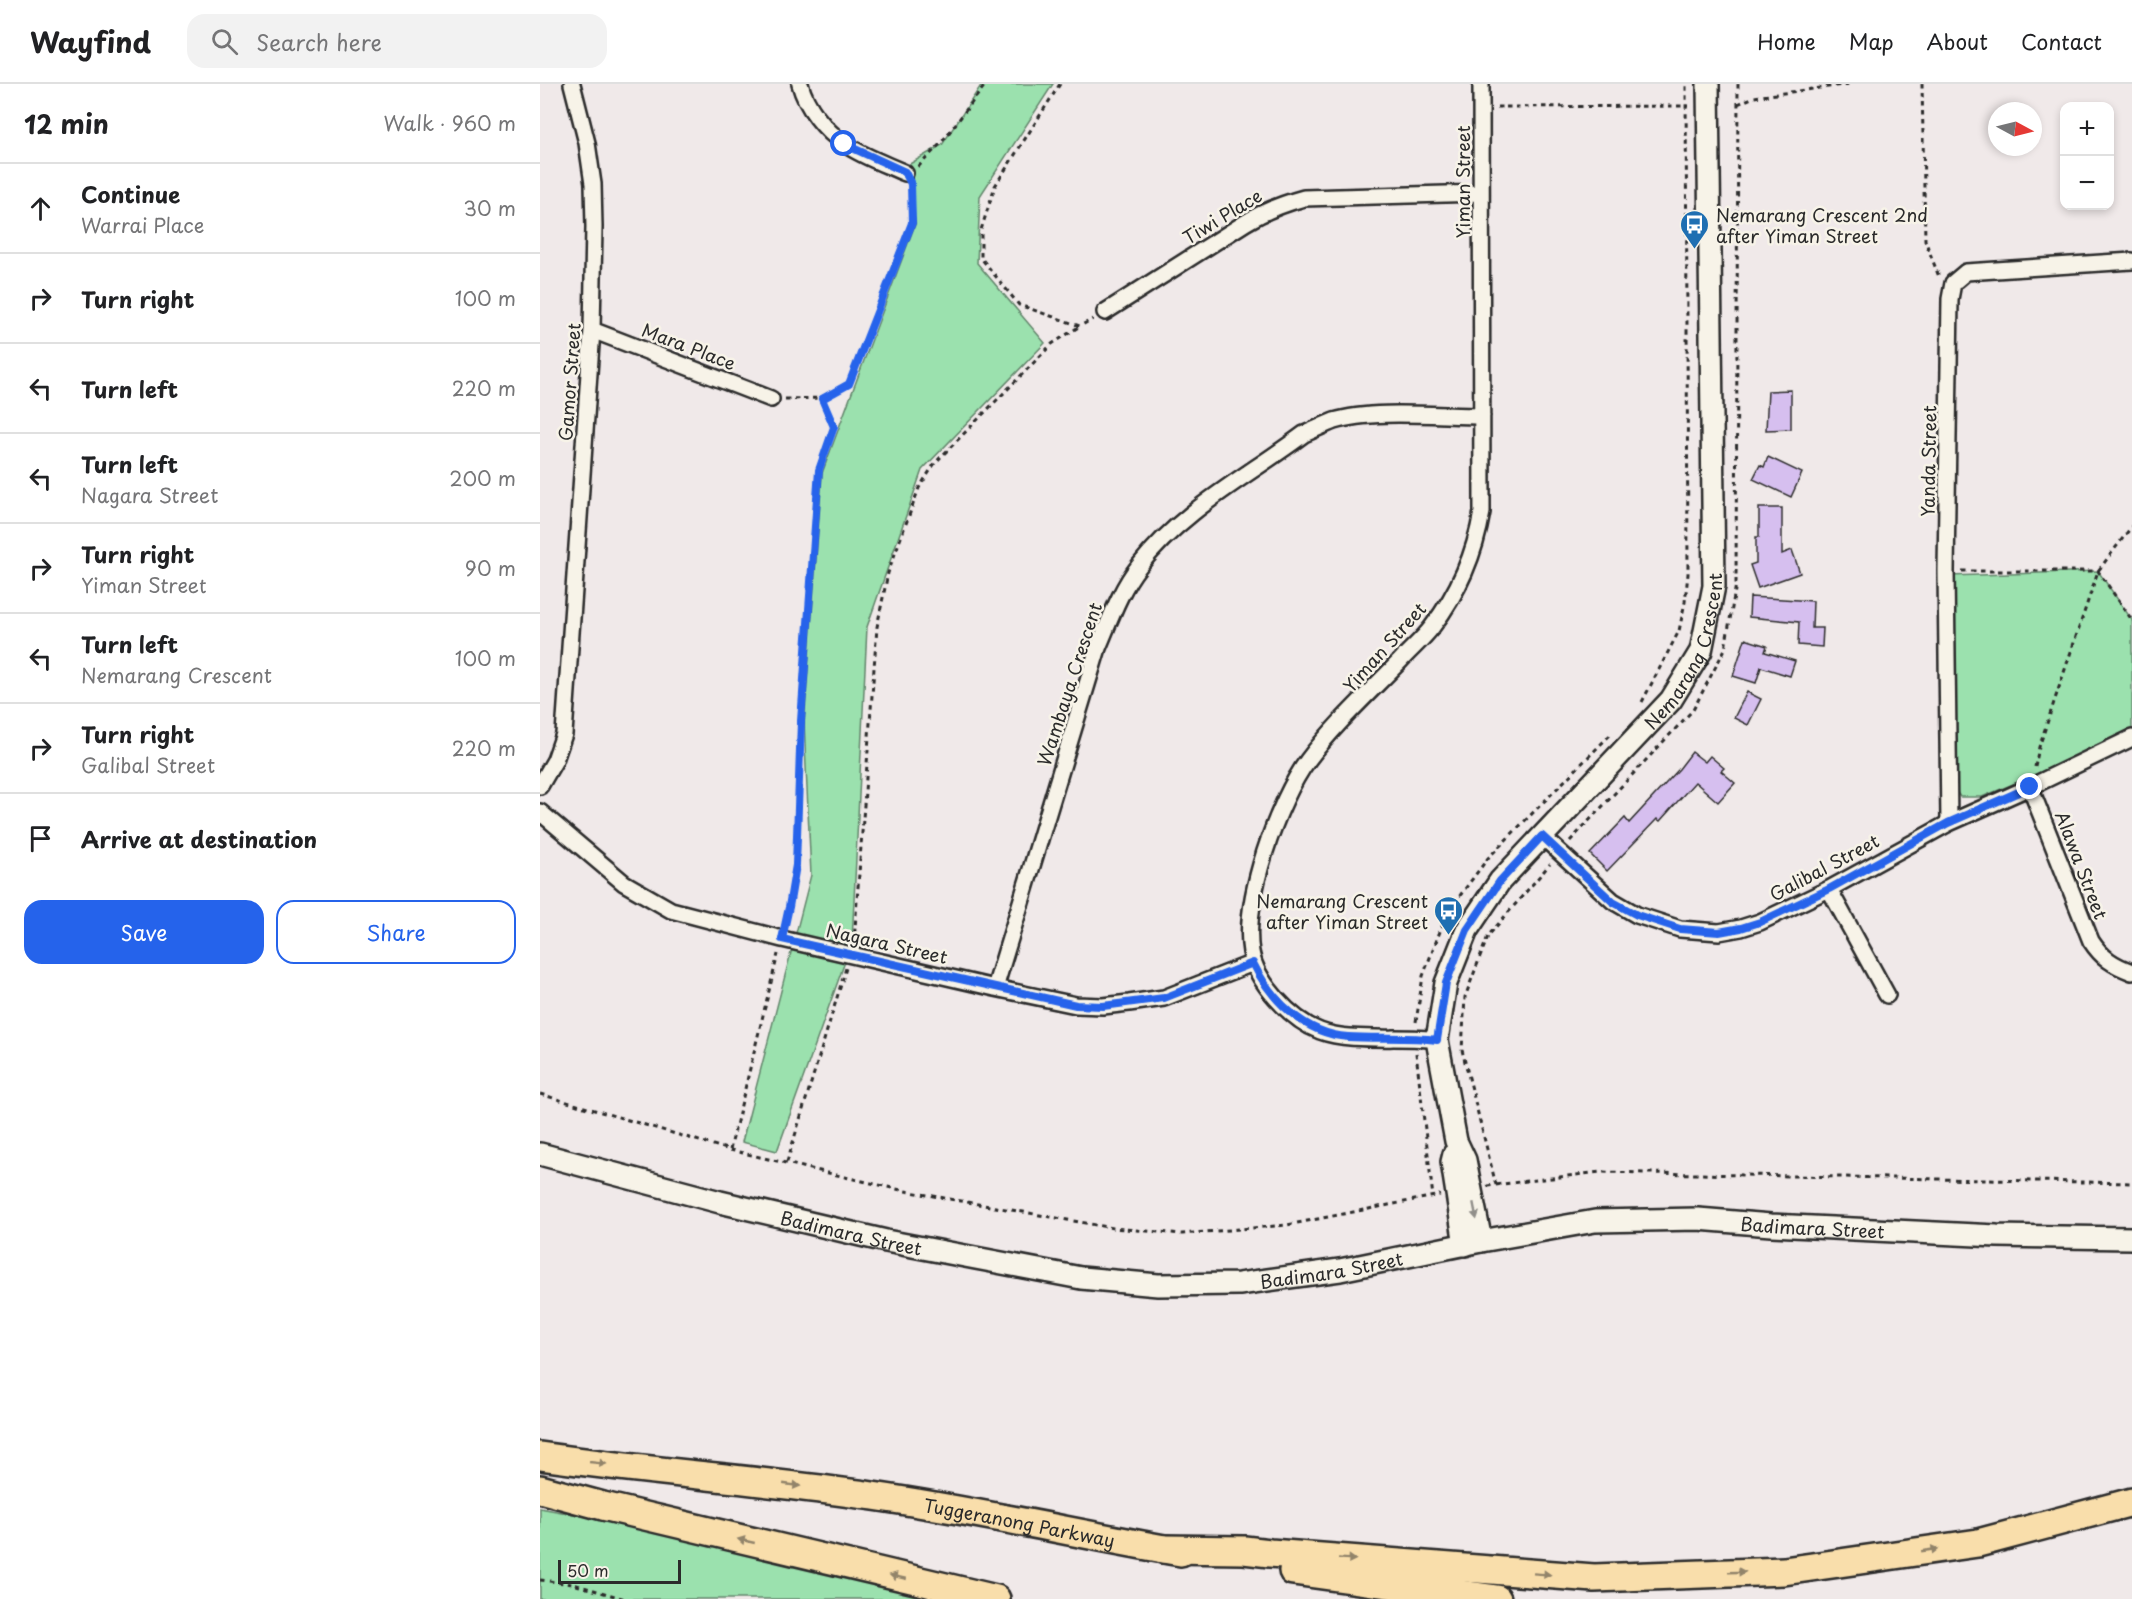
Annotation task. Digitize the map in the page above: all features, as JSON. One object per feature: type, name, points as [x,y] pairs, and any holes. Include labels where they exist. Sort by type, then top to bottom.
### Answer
[{"type":"highway","name":"Tuggeranong Parkway","points":[[540,1456],[875,1496],[1164,1549],[1364,1582],[1497,1599]]},
{"type":"highway","points":[[540,1489],[626,1512],[996,1599]]},
{"type":"highway","points":[[1164,1549],[1244,1550],[1594,1578],[1784,1570],[1978,1543],[2132,1502]]},
{"type":"main road","name":"Nemarang Crescent","points":[[1473,1243],[1452,1162],[1456,1141],[1437,1040],[1446,983],[1467,930],[1500,881],[1671,699],[1701,651],[1714,586],[1708,84]]},
{"type":"main road","name":"Badimara Street","points":[[540,1154],[720,1202],[886,1241],[1092,1279],[1158,1285],[1239,1284],[1340,1270],[1595,1221],[1698,1219],[1771,1226],[1997,1236],[2132,1238]]},
{"type":"street","name":"Gamor Street","points":[[540,786],[555,760],[564,734],[592,330],[593,184],[587,143],[572,84]]},
{"type":"street","points":[[800,84],[812,109],[823,124],[844,144],[905,172]]},
{"type":"street","name":"Yiman Street","points":[[1437,1040],[1414,1037],[1348,1037],[1321,1031],[1302,1021],[1285,1007],[1253,963],[1250,927],[1257,881],[1274,826],[1296,778],[1325,739],[1430,629],[1464,575],[1475,544],[1482,512],[1481,84]]},
{"type":"street","name":"Tiwi Place","points":[[1105,312],[1245,223],[1282,204],[1304,198],[1481,193]]},
{"type":"street","points":[[1953,283],[1966,272],[2132,261]]},
{"type":"street","name":"Yanda Street","points":[[1948,823],[1946,571],[1950,299],[1953,283]]},
{"type":"street","name":"Mara Place","points":[[592,330],[771,399]]},
{"type":"street","name":"Wambaya Crescent","points":[[995,988],[1098,648],[1120,594],[1138,566],[1192,513],[1304,434],[1352,417],[1374,415],[1482,416]]},
{"type":"street","name":"Galibal Street","points":[[1542,836],[1613,902],[1637,915],[1680,929],[1719,932],[1760,922],[1829,889],[1948,823],[2132,738]]},
{"type":"street","name":"Alawa Street","points":[[2030,787],[2091,941],[2100,955],[2132,972]]},
{"type":"street","name":"Nagara Street","points":[[540,812],[624,883],[671,909],[782,939],[995,988],[1076,1005],[1120,1004],[1164,998],[1253,963]]},
{"type":"street","points":[[1829,889],[1887,995]]},
{"type":"path","points":[[771,399],[822,399],[849,384],[912,223],[911,184],[905,172],[918,167],[941,142],[986,84]]},
{"type":"path","points":[[1060,84],[994,186],[981,230],[981,258],[1019,305],[1080,326]]},
{"type":"path","points":[[1686,84],[1688,574]]},
{"type":"path","points":[[1738,84],[1736,585],[1725,649],[1693,710],[1560,852],[1488,936],[1465,997],[1462,1050],[1496,1185],[1600,1172],[2132,1183]]},
{"type":"path","points":[[1738,104],[1754,97],[1850,84]]},
{"type":"path","points":[[1922,84],[1925,240],[1939,277],[1953,283]]},
{"type":"path","points":[[1481,108],[1708,105]]},
{"type":"path","points":[[787,1162],[854,942],[877,627],[888,573],[919,488],[935,463],[1052,344],[1105,312]]},
{"type":"path","points":[[730,1150],[782,939],[796,865],[801,721],[819,470],[834,427],[822,399]]},
{"type":"path","points":[[2030,787],[2039,747],[2098,571],[2132,526]]},
{"type":"path","points":[[1946,571],[2098,571]]},
{"type":"path","points":[[2098,571],[2132,620]]},
{"type":"path","points":[[540,1094],[730,1150],[905,1191],[1113,1228],[1182,1234],[1287,1225],[1433,1197]]},
{"type":"path","points":[[540,1580],[573,1584],[625,1599]]},
{"type":"green space","points":[[982,84],[1053,84],[980,196],[977,263],[1045,343],[922,470],[867,627],[852,942],[777,1151],[742,1142],[811,875],[804,723],[822,473],[915,224],[908,165],[942,145]]},
{"type":"green space","points":[[2098,571],[2132,620],[2132,734],[1982,797],[1960,797],[1952,784],[1949,576]]},
{"type":"green space","points":[[540,1508],[653,1529],[983,1599],[540,1599]]},
{"type":"building","points":[[1791,390],[1791,429],[1766,430],[1768,391]]},
{"type":"building","points":[[1768,457],[1802,473],[1791,497],[1753,479],[1760,465],[1764,467]]},
{"type":"building","points":[[1759,508],[1782,508],[1782,554],[1792,550],[1800,573],[1758,588],[1750,565],[1756,563]]},
{"type":"building","points":[[1750,597],[1813,601],[1812,628],[1823,628],[1822,647],[1798,645],[1799,622],[1749,617]]},
{"type":"building","points":[[1745,639],[1767,646],[1765,652],[1795,661],[1790,676],[1761,667],[1756,683],[1733,676]]},
{"type":"building","points":[[1747,692],[1761,699],[1748,725],[1734,718]]},
{"type":"building","points":[[1692,752],[1705,762],[1710,756],[1724,768],[1721,771],[1735,783],[1718,802],[1695,782],[1660,821],[1657,819],[1607,871],[1590,854],[1625,818],[1629,823]]},
{"type":"place","name":"Nemarang Crescent 2nd after Yiman Street","points":[[1695,250]]},
{"type":"place","name":"Nemarang Crescent after Yiman Street","points":[[1449,936]]},
{"type":"route","points":[[844,144],[905,172],[911,184],[912,223],[849,384],[822,399],[834,427],[819,470],[801,721],[796,865],[782,939],[1076,1005],[1103,1006],[1164,998],[1253,963],[1285,1007],[1296,1017],[1321,1031],[1348,1037],[1414,1037],[1437,1040],[1446,983],[1467,930],[1500,881],[1542,836],[1613,902],[1637,915],[1680,929],[1719,932],[1760,922],[1829,889],[1948,823],[2030,787]]}]
